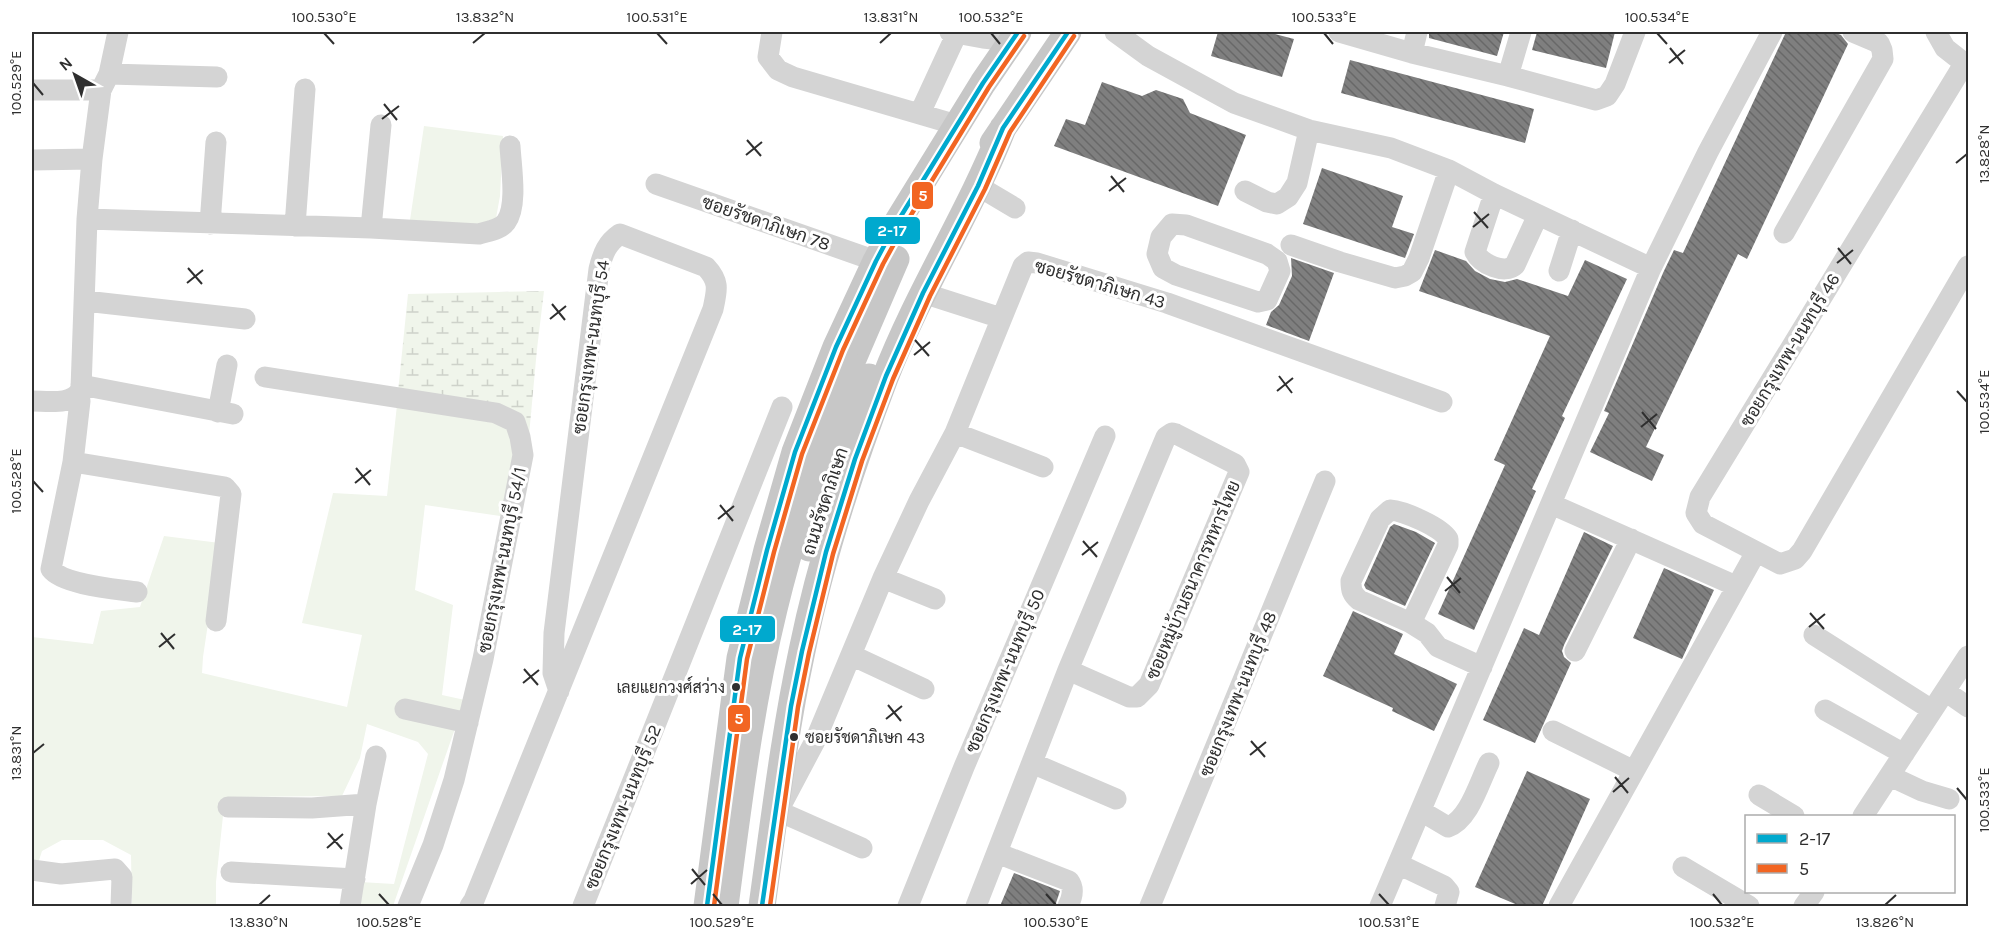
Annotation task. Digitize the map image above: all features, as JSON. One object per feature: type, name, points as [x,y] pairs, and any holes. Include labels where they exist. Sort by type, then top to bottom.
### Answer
[{"type":"main road","name":"ถนนรัชดาภิเษก","points":[[725,906],[752,718],[774,610],[803,503],[860,371],[927,250],[959,195],[1068,32]]},
{"type":"main road","name":"ถนนรัชดาภิเษก","points":[[707,906],[740,658],[795,452],[836,347],[876,261],[957,125],[1015,36]]},
{"type":"main road","name":"ถนนรัชดาภิเษก","points":[[762,906],[802,651],[826,552],[855,459],[886,376],[923,293],[978,186],[1003,128]]},
{"type":"main road","name":"ถนนรัชดาภิเษก","points":[[741,906],[761,767],[774,696],[800,582],[814,529],[834,470],[860,371],[927,177]]},
{"type":"main road","points":[[721,800],[723,820],[733,836],[744,838],[754,836],[762,831],[776,811]]},
{"type":"street","points":[[118,32],[105,82],[92,159],[87,219],[80,401],[73,462],[51,569],[55,574],[84,584],[137,592]]},
{"type":"street","points":[[772,32],[768,57],[778,69],[793,77],[957,125]]},
{"type":"street","points":[[920,113],[953,32],[1015,36]]},
{"type":"street","points":[[1115,32],[1148,56],[1234,103],[1309,130],[1391,148],[1449,170],[1494,194],[1651,268]]},
{"type":"street","points":[[1339,32],[1596,100],[1607,96],[1615,84],[1635,32]]},
{"type":"street","points":[[1412,53],[1417,32]]},
{"type":"street","points":[[1508,75],[1521,32]]},
{"type":"street","points":[[1381,906],[1651,268],[1702,163],[1772,32]]},
{"type":"street","points":[[1784,233],[1883,59],[1879,44],[1853,32]]},
{"type":"street","points":[[1936,32],[1945,48],[1966,65]]},
{"type":"street","name":"ซอยกรุงเทพ-นนทบุรี 46","points":[[1966,65],[1701,497],[1696,513],[1703,524],[1780,564],[1795,559],[1968,266]]},
{"type":"street","points":[[32,90],[105,82],[217,77]]},
{"type":"street","points":[[295,226],[305,89]]},
{"type":"street","points":[[371,228],[381,125]]},
{"type":"street","points":[[1245,191],[1277,204],[1288,197],[1297,183],[1309,130]]},
{"type":"street","points":[[210,224],[216,142]]},
{"type":"street","points":[[87,219],[371,228],[479,234],[505,224],[512,209],[510,146]]},
{"type":"street","points":[[32,160],[92,159]]},
{"type":"street","points":[[1291,245],[1395,278],[1405,276],[1412,272],[1419,258],[1449,170]]},
{"type":"street","name":"ซอยรัชดาภิเษก 78","points":[[656,184],[876,261]]},
{"type":"street","points":[[978,186],[1015,208]]},
{"type":"street","points":[[1494,194],[1476,252],[1478,258],[1484,262],[1506,270],[1511,269],[1538,215]]},
{"type":"street","points":[[1172,224],[1186,225],[1267,254],[1277,261],[1280,271],[1268,300],[1258,302],[1176,275],[1163,268],[1157,254],[1161,237],[1172,224]]},
{"type":"street","points":[[1558,271],[1572,230]]},
{"type":"street","name":"ซอยกรุงเทพ-นนทบุรี 54","points":[[470,906],[559,691],[713,309],[717,291],[715,277],[706,267],[620,234],[611,240],[604,251],[599,269],[554,633],[553,673],[559,691]]},
{"type":"street","name":"ซอยรัชดาภิเษก 43","points":[[776,811],[815,741],[883,578],[919,501],[955,433],[1023,266],[1028,262],[1167,303],[1443,402]]},
{"type":"street","points":[[1167,303],[1176,275]]},
{"type":"street","points":[[923,293],[1001,318]]},
{"type":"street","points":[[85,301],[245,319]]},
{"type":"street","points":[[79,390],[225,413],[227,365]]},
{"type":"street","name":"ซอยกรุงเทพ-นนทบุรี 54/1","points":[[265,377],[496,413],[515,422],[520,437],[523,454],[483,659],[468,723],[451,791],[433,845],[408,906]]},
{"type":"street","points":[[32,401],[69,400],[79,390]]},
{"type":"street","name":"ซอยกรุงเทพ-นนทบุรี 52","points":[[583,906],[782,407]]},
{"type":"street","points":[[955,433],[1043,467]]},
{"type":"street","name":"ซอยหมู่บ้านธนาคารทหารไทย","points":[[976,906],[1068,670],[1166,437],[1172,433],[1176,434],[1236,464],[1239,472],[1149,685],[1137,697],[1129,698],[1068,670]]},
{"type":"street","name":"ซอยกรุงเทพ-นนทบุรี 50","points":[[908,906],[964,767],[1105,436]]},
{"type":"street","points":[[73,462],[225,487],[231,494],[216,621]]},
{"type":"street","name":"ซอยกรุงเทพ-นนทบุรี 48","points":[[1150,906],[1325,481]]},
{"type":"street","points":[[1551,504],[1736,586]]},
{"type":"street","points":[[1411,623],[1448,545],[1448,539],[1443,532],[1433,526],[1397,510],[1390,510],[1385,512],[1380,519],[1352,581],[1352,591],[1359,600],[1411,623],[1427,633],[1438,647],[1482,667]]},
{"type":"street","points":[[1575,651],[1631,539]]},
{"type":"street","points":[[1559,906],[1756,552]]},
{"type":"street","points":[[883,578],[935,598]]},
{"type":"street","points":[[1814,635],[1932,710]]},
{"type":"street","points":[[851,655],[924,689]]},
{"type":"street","points":[[1864,815],[1968,656]]},
{"type":"street","points":[[1945,691],[1968,707]]},
{"type":"street","points":[[405,709],[468,723]]},
{"type":"street","points":[[1825,710],[1904,754]]},
{"type":"street","points":[[1553,731],[1634,771]]},
{"type":"street","points":[[350,906],[376,756]]},
{"type":"street","points":[[1032,763],[1116,799]]},
{"type":"street","points":[[1421,811],[1448,827],[1456,824],[1463,817],[1489,763]]},
{"type":"street","points":[[1890,776],[1922,791],[1949,800]]},
{"type":"street","points":[[1759,795],[1792,815]]},
{"type":"street","points":[[228,807],[312,808],[366,804]]},
{"type":"street","points":[[776,811],[861,848]]},
{"type":"street","points":[[997,853],[1069,881],[1073,886],[1072,898],[1068,906]]},
{"type":"street","points":[[1398,864],[1444,886],[1449,892],[1445,906]]},
{"type":"street","points":[[1683,867],[1749,906]]},
{"type":"street","points":[[32,870],[61,874],[115,869],[122,877],[121,906]]},
{"type":"street","points":[[231,872],[355,879]]},
{"type":"street","points":[[1804,906],[1813,893]]},
{"type":"green space","points":[[424,126],[503,136],[500,196],[496,218],[474,226],[410,220]]},
{"type":"green space","points":[[544,291],[528,446],[521,420],[398,392],[408,294]]},
{"type":"green space","points":[[397,405],[505,425],[515,437],[507,517],[425,505],[415,590],[453,605],[442,695],[465,700],[393,906],[358,906],[360,882],[394,884],[428,754],[418,742],[367,724],[360,758],[342,796],[225,797],[216,882],[216,906],[132,906],[131,855],[103,840],[62,840],[42,851],[32,882],[32,637],[93,644],[101,611],[140,607],[164,536],[220,543],[202,673],[347,707],[362,635],[302,623],[333,493],[387,496]]},
{"type":"building","points":[[1218,32],[1267,32],[1294,39],[1282,77],[1211,56]]},
{"type":"building","points":[[1429,32],[1504,32],[1497,56],[1429,38]]},
{"type":"building","points":[[1537,32],[1615,32],[1606,68],[1532,50]]},
{"type":"building","points":[[1786,32],[1833,32],[1841,35],[1848,44],[1747,259],[1738,254],[1646,447],[1664,455],[1652,481],[1590,452],[1609,413],[1604,411],[1663,273],[1674,250],[1683,253]]},
{"type":"building","points":[[1350,60],[1534,109],[1525,143],[1341,93]]},
{"type":"building","points":[[1102,82],[1142,96],[1156,90],[1183,99],[1190,113],[1246,135],[1218,206],[1054,146],[1066,119],[1085,125]]},
{"type":"building","points":[[1322,168],[1403,196],[1392,227],[1414,234],[1405,258],[1303,224]]},
{"type":"building","points":[[1435,250],[1466,261],[1475,271],[1490,279],[1505,282],[1517,279],[1568,296],[1585,260],[1627,279],[1562,416],[1565,418],[1532,489],[1536,491],[1474,630],[1438,614],[1505,465],[1494,460],[1550,336],[1419,291]]},
{"type":"building","points":[[1291,258],[1334,273],[1309,341],[1266,325],[1271,312],[1279,305],[1292,276]]},
{"type":"building","points":[[1394,524],[1416,532],[1435,543],[1405,606],[1366,589],[1364,585],[1390,527]]},
{"type":"building","points":[[1584,532],[1613,546],[1564,645],[1562,651],[1564,657],[1571,663],[1535,743],[1483,720],[1524,628],[1539,635]]},
{"type":"building","points":[[1664,568],[1714,590],[1682,659],[1633,638]]},
{"type":"building","points":[[1353,611],[1403,634],[1394,654],[1457,684],[1434,731],[1392,711],[1393,708],[1323,676]]},
{"type":"building","points":[[1527,771],[1590,799],[1542,906],[1520,906],[1475,887]]},
{"type":"building","points":[[1014,873],[1060,891],[1055,906],[1000,906]]},
{"type":"transit line","name":"2-17","points":[[707,906],[740,658],[795,452],[836,347],[876,261],[893,229],[983,83],[1018,32]]},
{"type":"transit line","name":"2-17","points":[[762,906],[791,706],[802,651],[826,552],[855,459],[886,376],[923,293],[978,186],[1003,128],[1068,32]]},
{"type":"transit line","name":"5","points":[[714,906],[747,659],[802,454],[843,350],[883,264],[989,87],[1024,36]]},
{"type":"transit line","name":"5","points":[[770,906],[798,707],[809,653],[833,554],[862,461],[893,379],[930,296],[985,189],[1010,132],[1074,36]]},
{"type":"place","name":"เลยแยกวงศ์สว่าง","points":[[736,687]]},
{"type":"place","name":"ซอยรัชดาภิเษก 43","points":[[794,737]]}]
